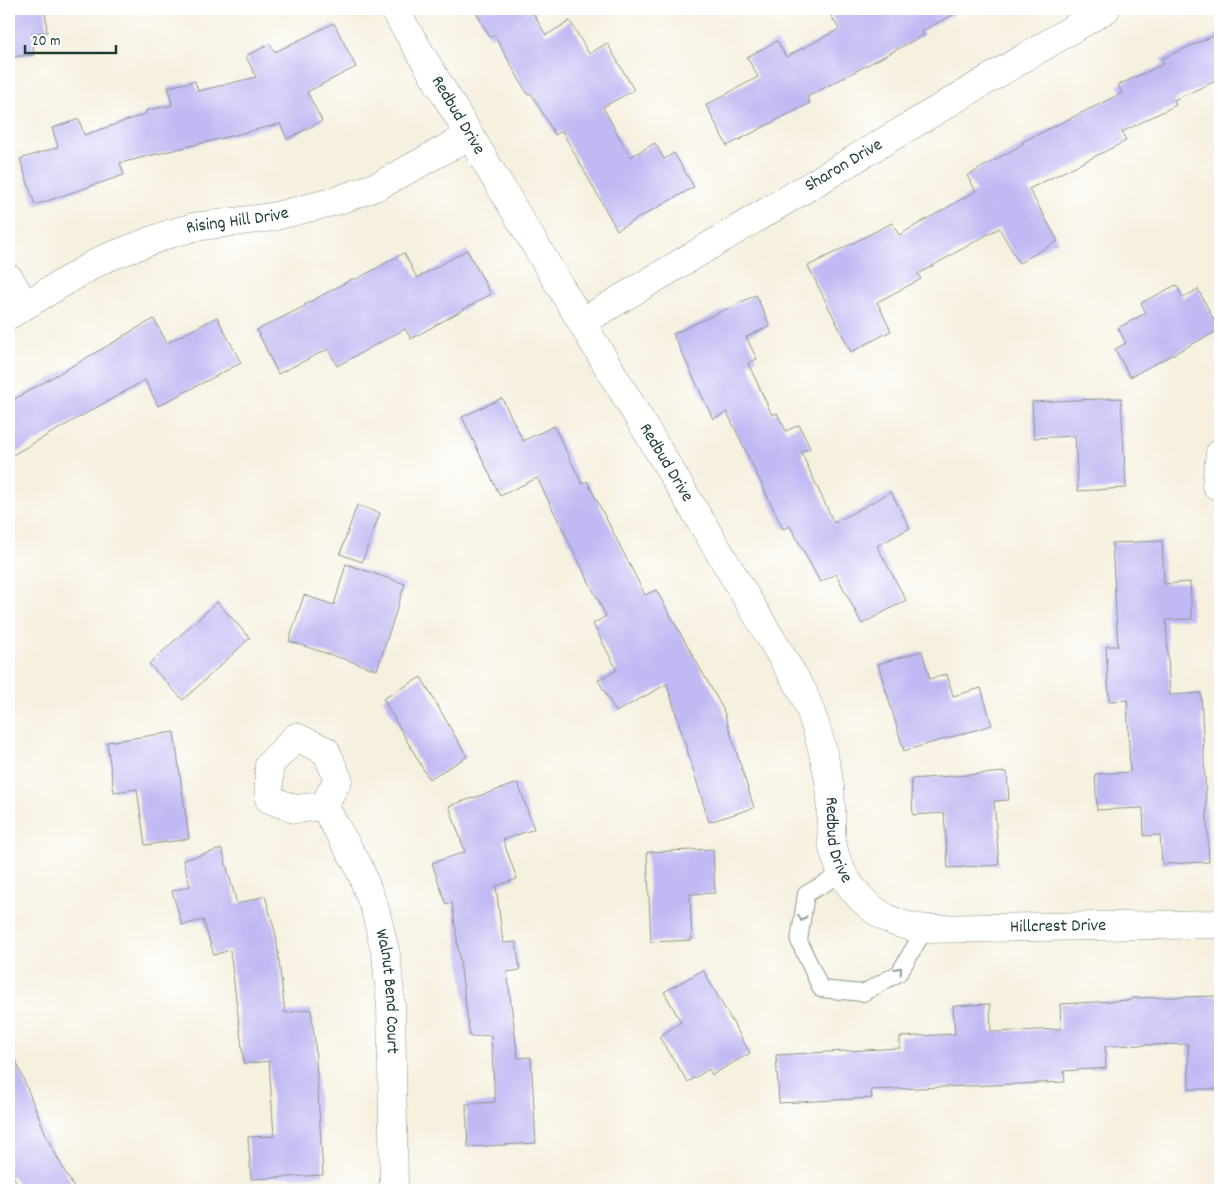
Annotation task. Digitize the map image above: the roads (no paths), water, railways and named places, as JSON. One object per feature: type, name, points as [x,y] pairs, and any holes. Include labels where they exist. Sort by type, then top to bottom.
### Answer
[{"type":"street","name":"Redbud Drive","points":[[394,9],[803,692],[825,756],[830,790],[832,841],[836,857],[853,889],[865,902],[879,913],[897,922]]},
{"type":"street","name":"Sharon Drive","points":[[582,322],[1106,9]]},
{"type":"street","name":"Rising Hill Drive","points":[[17,310],[101,260],[166,234],[194,227],[272,217],[336,201],[380,185],[469,136]]},
{"type":"street","points":[[9,278],[17,310]]},
{"type":"street","points":[[1220,452],[1216,485],[1220,487]]},
{"type":"street","name":"Walnut Bend Court","points":[[324,806],[358,865],[375,909],[386,955],[391,1005],[394,1190]]},
{"type":"street","name":"Hillcrest Drive","points":[[897,922],[925,929],[1220,924]]},
{"type":"lane","points":[[843,873],[806,894],[799,941],[820,989],[863,993],[899,973],[925,929]]}]
